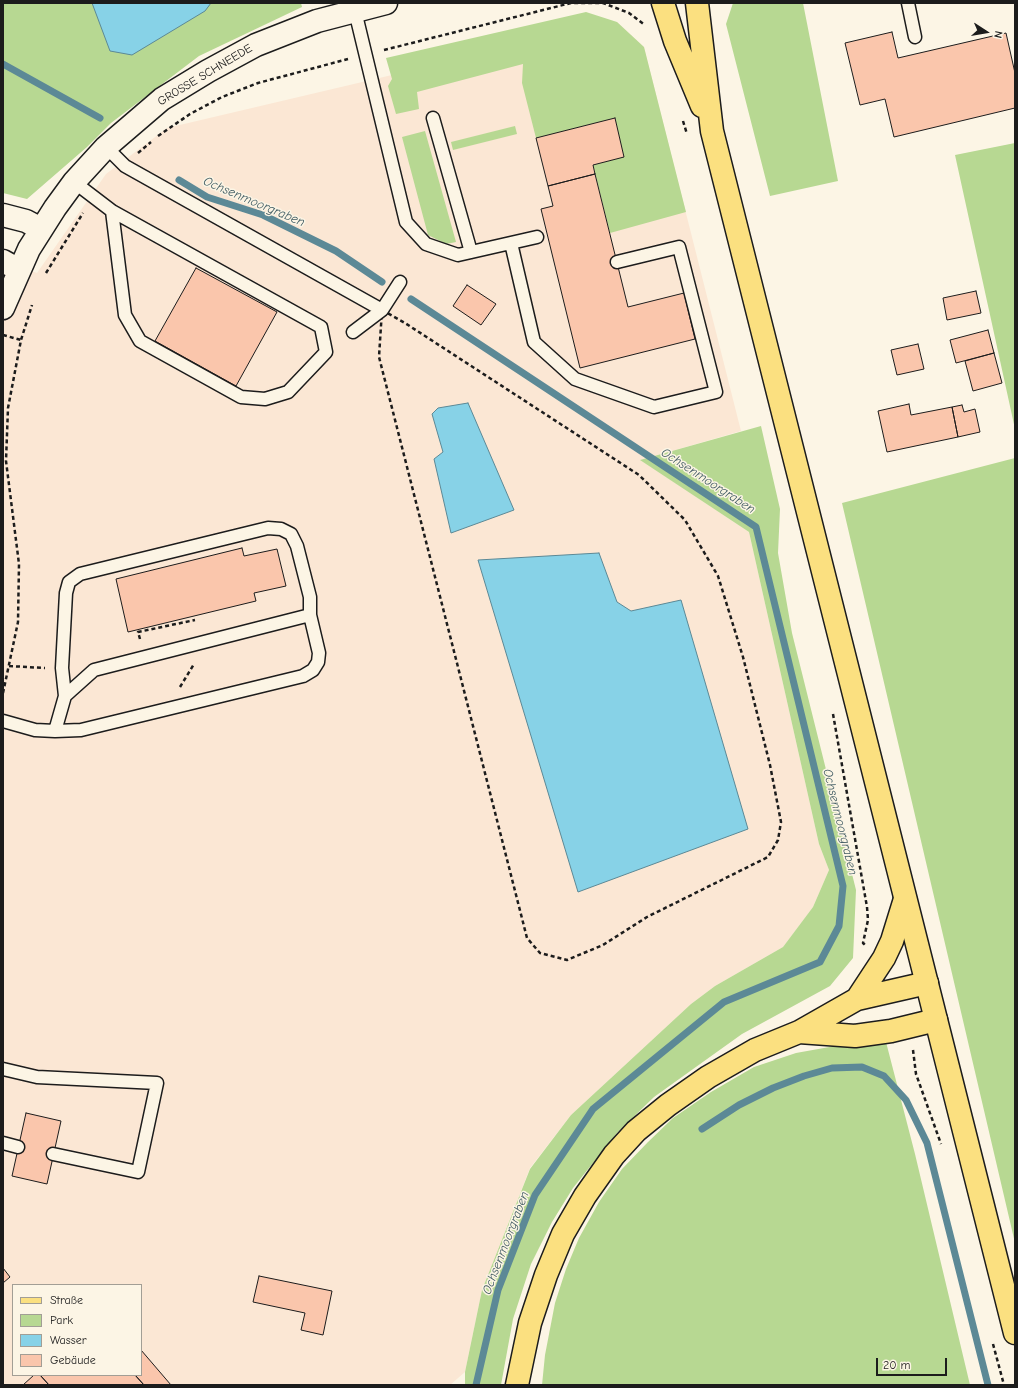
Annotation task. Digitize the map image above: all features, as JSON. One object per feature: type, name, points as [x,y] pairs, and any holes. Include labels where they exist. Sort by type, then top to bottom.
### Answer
[{"type":"main road","points":[[663,3],[675,41],[712,131]]},
{"type":"main road","points":[[696,3],[712,131],[1015,1333]]},
{"type":"main road","points":[[857,999],[884,958],[892,941],[906,898]]},
{"type":"main road","points":[[517,1385],[530,1323],[546,1274],[563,1234],[585,1196],[614,1155],[636,1131],[668,1105],[708,1077],[755,1050],[799,1032],[857,999],[926,983]]},
{"type":"main road","points":[[799,1032],[855,1036],[891,1031],[936,1020]]},
{"type":"main road","points":[[525,1346],[527,1385]]},
{"type":"street","name":"GROSSE SCHNEEDE","points":[[3,308],[11,265],[41,229],[74,182],[106,147],[162,99],[208,71],[256,45],[317,22],[386,3]]},
{"type":"street","points":[[3,215],[26,221],[41,229]]},
{"type":"lane","points":[[908,3],[915,37]]},
{"type":"lane","points":[[355,11],[406,222],[426,244],[458,255],[537,237]]},
{"type":"lane","points":[[433,118],[471,252]]},
{"type":"lane","points":[[106,147],[125,166],[382,310]]},
{"type":"lane","points":[[74,182],[112,211],[321,327],[326,352],[288,392],[265,399],[241,397],[140,341],[125,315],[112,211]]},
{"type":"lane","points":[[511,243],[534,342],[575,379],[654,407],[716,392],[679,247],[617,262]]},
{"type":"lane","points":[[353,332],[382,310],[400,282]]},
{"type":"lane","points":[[3,721],[35,730],[55,731],[81,730],[303,676],[313,670],[318,662],[319,653],[310,615],[310,597],[297,546],[291,534],[281,529],[268,528],[80,574],[69,582],[66,593],[62,668],[65,696],[55,731]]},
{"type":"lane","points":[[65,696],[94,670],[310,615]]},
{"type":"lane","points":[[3,1069],[36,1077],[157,1083],[138,1172],[53,1154]]},
{"type":"lane","points":[[3,1143],[18,1147]]},
{"type":"path","points":[[125,166],[156,137],[190,114],[222,97],[258,83],[365,54],[570,3],[603,3],[630,13],[648,27]]},
{"type":"path","points":[[43,279],[64,242],[93,198]]},
{"type":"path","points":[[3,693],[18,622],[19,564],[6,461],[8,408],[21,340],[34,300]]},
{"type":"path","points":[[382,310],[405,323],[638,475],[685,520],[718,576],[743,657],[770,765],[781,822],[778,840],[768,857],[647,917],[602,945],[567,960],[540,953],[527,938],[379,357],[382,310]]},
{"type":"path","points":[[3,335],[21,340]]},
{"type":"path","points":[[867,907],[868,920],[863,943],[868,949]]},
{"type":"path","points":[[916,1074],[932,1117]]},
{"type":"shaded area","points":[[617,22],[644,47],[741,431],[641,460],[749,532],[819,844],[829,870],[813,907],[783,947],[715,986],[691,1004],[571,1115],[530,1168],[482,1290],[465,1372],[450,1385],[3,1385],[3,261],[37,273],[106,174],[167,128]]},
{"type":"green space","points":[[3,3],[301,3],[302,7],[199,56],[111,123],[87,147],[27,199],[3,193]]},
{"type":"green space","points":[[733,3],[803,3],[838,181],[770,196],[726,24]]},
{"type":"green space","points":[[586,12],[617,22],[644,47],[686,212],[610,233],[593,165],[624,157],[615,118],[536,138],[522,83],[523,64],[417,92],[419,109],[396,114],[388,86],[392,79],[386,58]]},
{"type":"green space","points":[[515,126],[517,134],[453,150],[451,142]]},
{"type":"green space","points":[[425,131],[456,242],[446,244],[428,235],[402,137]]},
{"type":"green space","points":[[1015,143],[1015,429],[955,155]]},
{"type":"green space","points":[[761,426],[780,509],[778,553],[792,633],[856,890],[853,958],[830,986],[742,1034],[654,1097],[617,1133],[573,1188],[552,1222],[531,1264],[513,1319],[501,1385],[465,1385],[465,1372],[482,1290],[530,1169],[571,1115],[691,1004],[715,986],[783,947],[813,907],[829,870],[819,844],[749,532],[640,460]]},
{"type":"green space","points":[[1015,458],[1015,1243],[842,503]]},
{"type":"green space","points":[[874,1039],[886,1042],[915,1154],[970,1385],[542,1385],[545,1355],[555,1303],[566,1269],[579,1238],[599,1202],[622,1169],[673,1118],[711,1092],[754,1067],[796,1053]]},
{"type":"water","points":[[92,3],[211,3],[205,11],[132,55],[110,51]]},
{"type":"water","points":[[468,403],[514,510],[451,533],[434,459],[443,452],[432,414],[438,408]]},
{"type":"water","points":[[599,553],[617,602],[631,611],[681,600],[748,829],[578,892],[478,560]]},
{"type":"building","points":[[892,32],[898,58],[1006,33],[1015,73],[1015,108],[894,137],[885,99],[860,105],[845,43]]},
{"type":"building","points":[[615,118],[624,157],[593,165],[595,174],[548,186],[536,138]]},
{"type":"building","points":[[595,174],[628,307],[684,293],[695,339],[580,368],[541,209],[553,206],[548,186]]},
{"type":"building","points":[[196,268],[277,312],[236,386],[155,341]]},
{"type":"building","points":[[467,285],[496,304],[481,325],[453,306]]},
{"type":"building","points":[[976,291],[981,313],[947,320],[943,298]]},
{"type":"building","points":[[988,330],[994,353],[956,363],[950,340]]},
{"type":"building","points":[[918,344],[924,369],[897,375],[891,350]]},
{"type":"building","points":[[994,353],[1002,383],[973,391],[965,361]]},
{"type":"building","points":[[909,404],[911,415],[952,407],[958,437],[887,452],[878,411]]},
{"type":"building","points":[[962,405],[964,412],[975,409],[980,432],[958,437],[952,407]]},
{"type":"building","points":[[242,548],[244,556],[277,549],[286,586],[254,593],[256,601],[128,632],[116,579]]},
{"type":"building","points":[[26,1113],[61,1121],[47,1184],[12,1176]]},
{"type":"building","points":[[3,1268],[10,1277],[3,1283]]},
{"type":"building","points":[[259,1276],[332,1291],[323,1335],[301,1330],[305,1313],[253,1302]]},
{"type":"building","points":[[142,1351],[171,1385],[144,1385],[136,1376],[142,1376]]},
{"type":"building","points":[[33,1376],[41,1376],[49,1385],[23,1385]]},
{"type":"building","points":[[41,1376],[136,1376],[144,1385],[49,1385]]},
{"type":"waterway","name":"Ochsenmoorgraben","points":[[3,64],[100,118]]},
{"type":"waterway","name":"Ochsenmoorgraben","points":[[179,180],[207,197],[263,215],[336,251],[382,282]]},
{"type":"waterway","name":"Ochsenmoorgraben","points":[[411,299],[756,527],[843,886],[839,926],[820,962],[724,1002],[593,1109],[535,1195],[498,1290],[476,1385]]},
{"type":"waterway","points":[[702,1129],[739,1105],[773,1088],[804,1076],[832,1068],[862,1067],[884,1076],[906,1100],[927,1143],[988,1385]]}]
